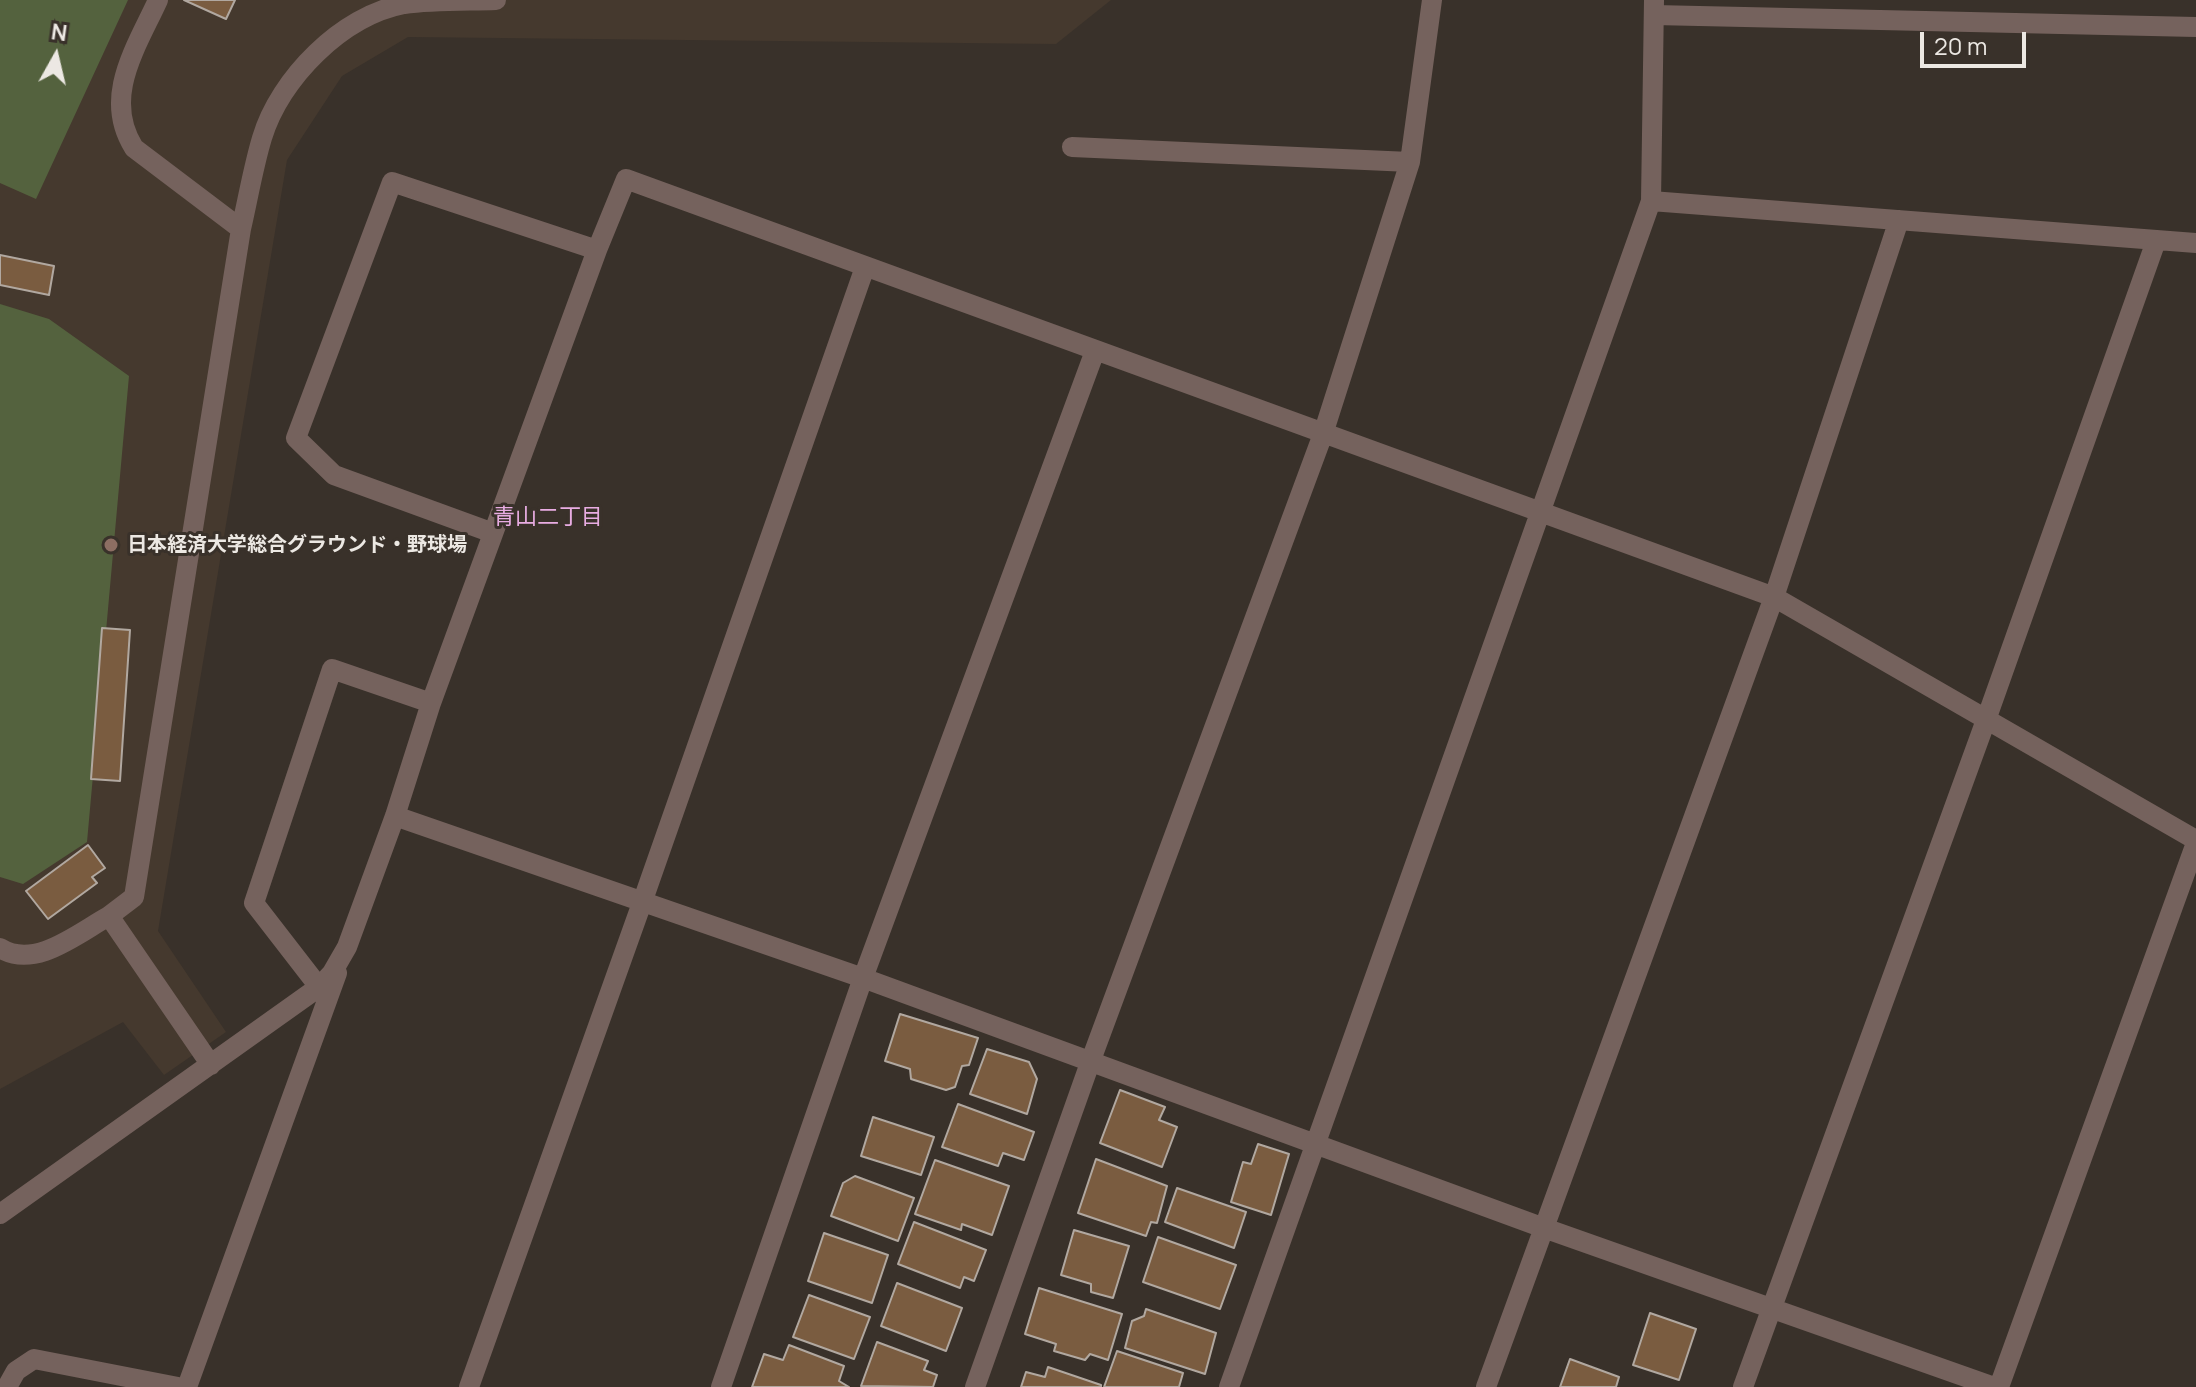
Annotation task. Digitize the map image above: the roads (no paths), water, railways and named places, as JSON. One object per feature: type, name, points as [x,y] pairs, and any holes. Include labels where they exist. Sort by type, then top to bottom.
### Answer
[{"type":"street","points":[[158,0],[124,75],[120,115],[124,132],[134,148],[241,229]]},
{"type":"street","points":[[0,948],[29,956],[43,952],[109,916],[134,897],[241,229],[262,136],[278,103],[322,47],[375,12],[405,3],[496,0]]},
{"type":"street","points":[[975,1387],[1091,1060],[1323,434],[1410,162],[1432,0]]},
{"type":"street","points":[[1229,1387],[1651,201],[1654,7],[2196,27]]},
{"type":"street","points":[[1072,147],[1410,162]]},
{"type":"street","points":[[187,1387],[395,816],[431,703],[597,250],[626,179],[1774,597],[2196,841],[1996,1387],[1544,1228],[863,978],[395,816]]},
{"type":"street","points":[[493,533],[334,475],[296,438],[392,182],[597,250]]},
{"type":"street","points":[[1651,201],[2196,243]]},
{"type":"street","points":[[1486,1387],[1774,597],[1899,220]]},
{"type":"street","points":[[1743,1387],[1986,720],[2156,241]]},
{"type":"street","points":[[469,1387],[865,267]]},
{"type":"street","points":[[721,1387],[863,978],[1095,351]]},
{"type":"street","points":[[319,987],[254,903],[332,669],[431,703]]},
{"type":"street","points":[[109,916],[211,1065]]},
{"type":"street","points":[[0,1214],[319,987],[332,973],[347,947]]},
{"type":"street","points":[[7,1387],[16,1371],[34,1359],[178,1387]]},
{"type":"place","name":"日本経済大学総合グラウンド・野球場","points":[[111,545]]},
{"type":"district","name":"青山二丁目","points":[[548,518]]}]
